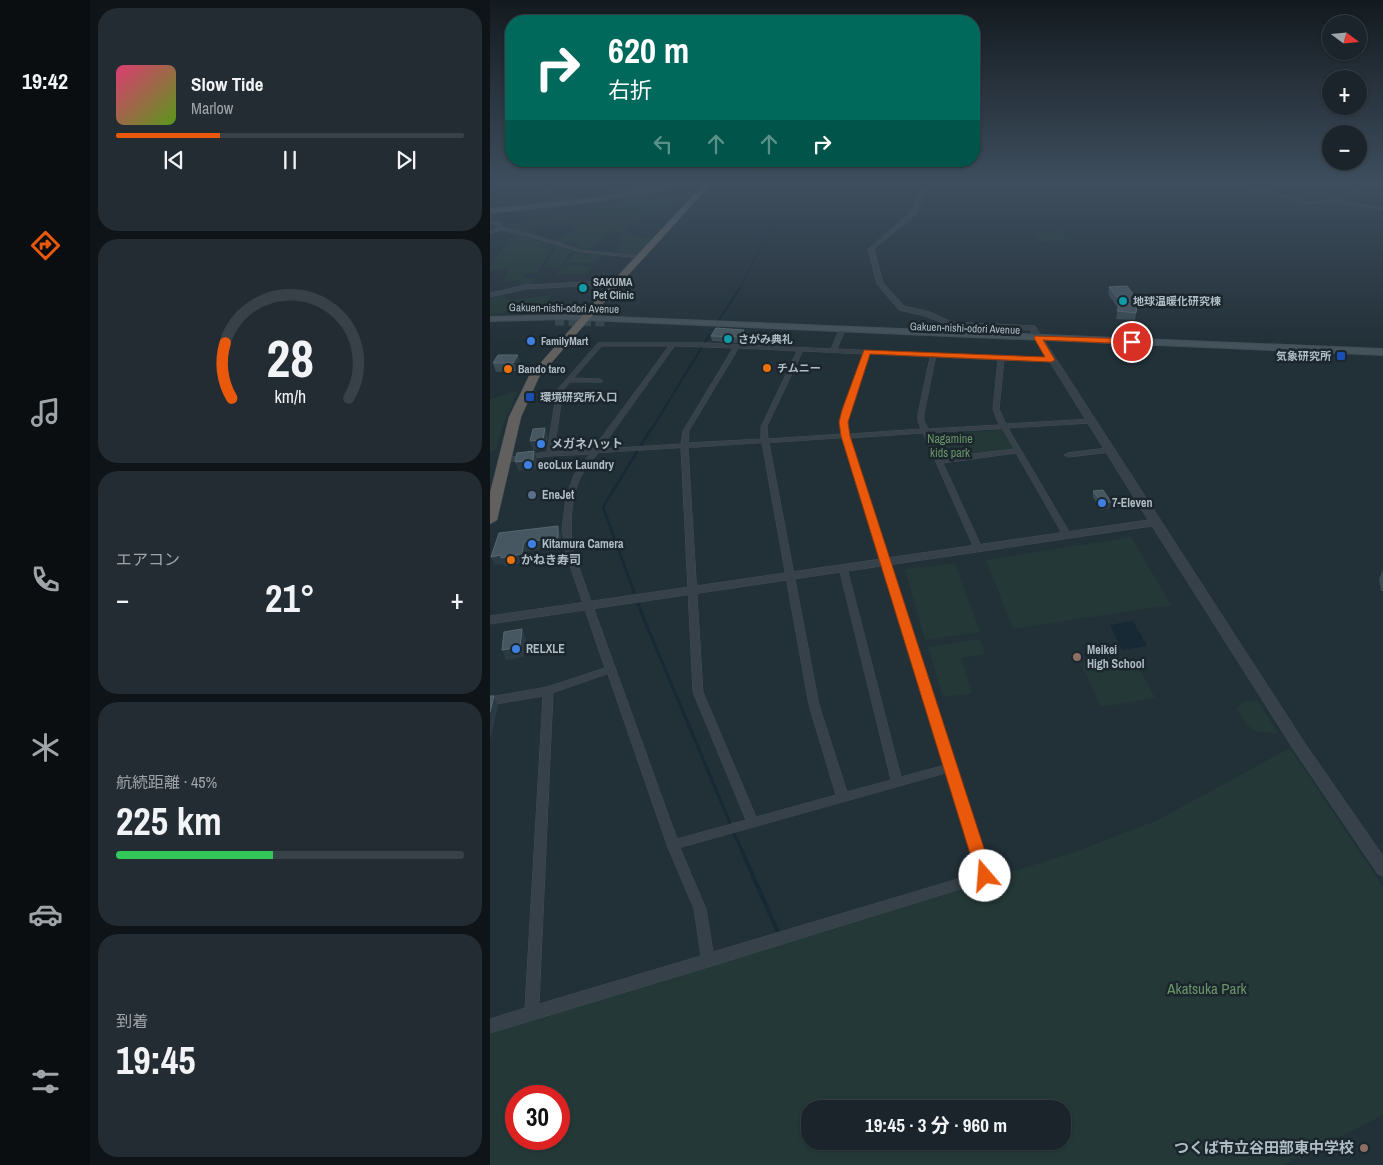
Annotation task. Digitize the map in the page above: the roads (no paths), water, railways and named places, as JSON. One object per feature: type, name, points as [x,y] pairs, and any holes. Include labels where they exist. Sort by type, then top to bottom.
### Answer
[{"type":"highway","points":[[490,520],[520,402],[534,376],[660,236]]},
{"type":"main road","name":"Gakuen-nishi-odori Avenue","points":[[490,322],[555,320]]},
{"type":"main road","name":"Gakuen-nishi-odori Avenue","points":[[490,322],[582,321],[786,330]]},
{"type":"main road","name":"Gakuen-nishi-odori Avenue","points":[[607,322],[1383,352]]},
{"type":"main road","name":"Gakuen-nishi-odori Avenue","points":[[1039,340],[1383,356]]},
{"type":"street","points":[[533,236],[580,251],[641,257]]},
{"type":"street","points":[[886,236],[871,249],[882,288],[902,308],[927,314],[944,323],[1032,328],[1299,746],[1383,869]]},
{"type":"street","points":[[490,295],[526,287],[552,284],[616,283]]},
{"type":"street","points":[[833,350],[841,332]]},
{"type":"street","points":[[550,454],[560,390],[600,344],[737,346],[1051,360]]},
{"type":"street","points":[[673,344],[574,483],[566,529],[569,551],[610,670],[672,845],[700,909],[708,961]]},
{"type":"street","points":[[737,346],[686,431],[684,446],[698,692],[753,823]]},
{"type":"street","points":[[801,349],[764,427],[765,441],[814,705],[843,798]]},
{"type":"street","points":[[490,1026],[985,876],[846,436],[843,422],[867,352]]},
{"type":"street","points":[[934,354],[921,414],[925,431],[978,548]]},
{"type":"street","points":[[1001,358],[996,409],[1067,535]]},
{"type":"street","points":[[568,380],[600,381]]},
{"type":"street","points":[[504,460],[550,454],[1091,421]]},
{"type":"street","points":[[939,462],[1018,450]]},
{"type":"street","points":[[1068,456],[1109,450]]},
{"type":"street","points":[[490,620],[1155,522]]},
{"type":"street","points":[[843,568],[898,783]]},
{"type":"street","points":[[490,701],[548,691],[610,670]]},
{"type":"street","points":[[532,1014],[548,691]]},
{"type":"street","points":[[672,845],[950,768]]},
{"type":"water","points":[[1133,621],[1147,646],[1122,650],[1110,625]]},
{"type":"waterway","points":[[740,288],[766,236]]},
{"type":"waterway","points":[[719,320],[740,288]]},
{"type":"waterway","points":[[651,430],[710,334]]},
{"type":"waterway","points":[[634,592],[603,507],[651,429]]},
{"type":"waterway","points":[[638,604],[642,613]]},
{"type":"waterway","points":[[641,612],[730,823]]},
{"type":"waterway","points":[[734,833],[743,853]]},
{"type":"waterway","points":[[742,851],[777,930]]},
{"type":"tunnel","points":[[555,321],[607,322]]},
{"type":"place","name":"SAKUMA Pet Clinic","points":[[583,288]]},
{"type":"place","name":"地球温暖化研究棟","points":[[1123,301]]},
{"type":"place","name":"さがみ典礼","points":[[728,339]]},
{"type":"place","name":"FamilyMart","points":[[531,341]]},
{"type":"place","name":"気象研究所","points":[[1341,356]]},
{"type":"place","name":"チムニー","points":[[767,368]]},
{"type":"place","name":"Bando taro","points":[[508,369]]},
{"type":"place","name":"環境研究所入口","points":[[530,397]]},
{"type":"place","name":"メガネハット","points":[[541,444]]},
{"type":"place","name":"ecoLux Laundry","points":[[528,465]]},
{"type":"place","name":"EneJet","points":[[532,495]]},
{"type":"place","name":"7-Eleven","points":[[1102,503]]},
{"type":"place","name":"Kitamura Camera","points":[[532,544]]},
{"type":"place","name":"かねき寿司","points":[[511,560]]},
{"type":"place","name":"RELXLE","points":[[516,649]]},
{"type":"place","name":"Meikei High School","points":[[1077,657]]},
{"type":"place","name":"つくば市立谷田部東中学校","points":[[1364,1148]]},
{"type":"park label","name":"Nagamine kids park","points":[[950,446]]},
{"type":"park label","name":"Akatsuka Park","points":[[1207,989]]}]
